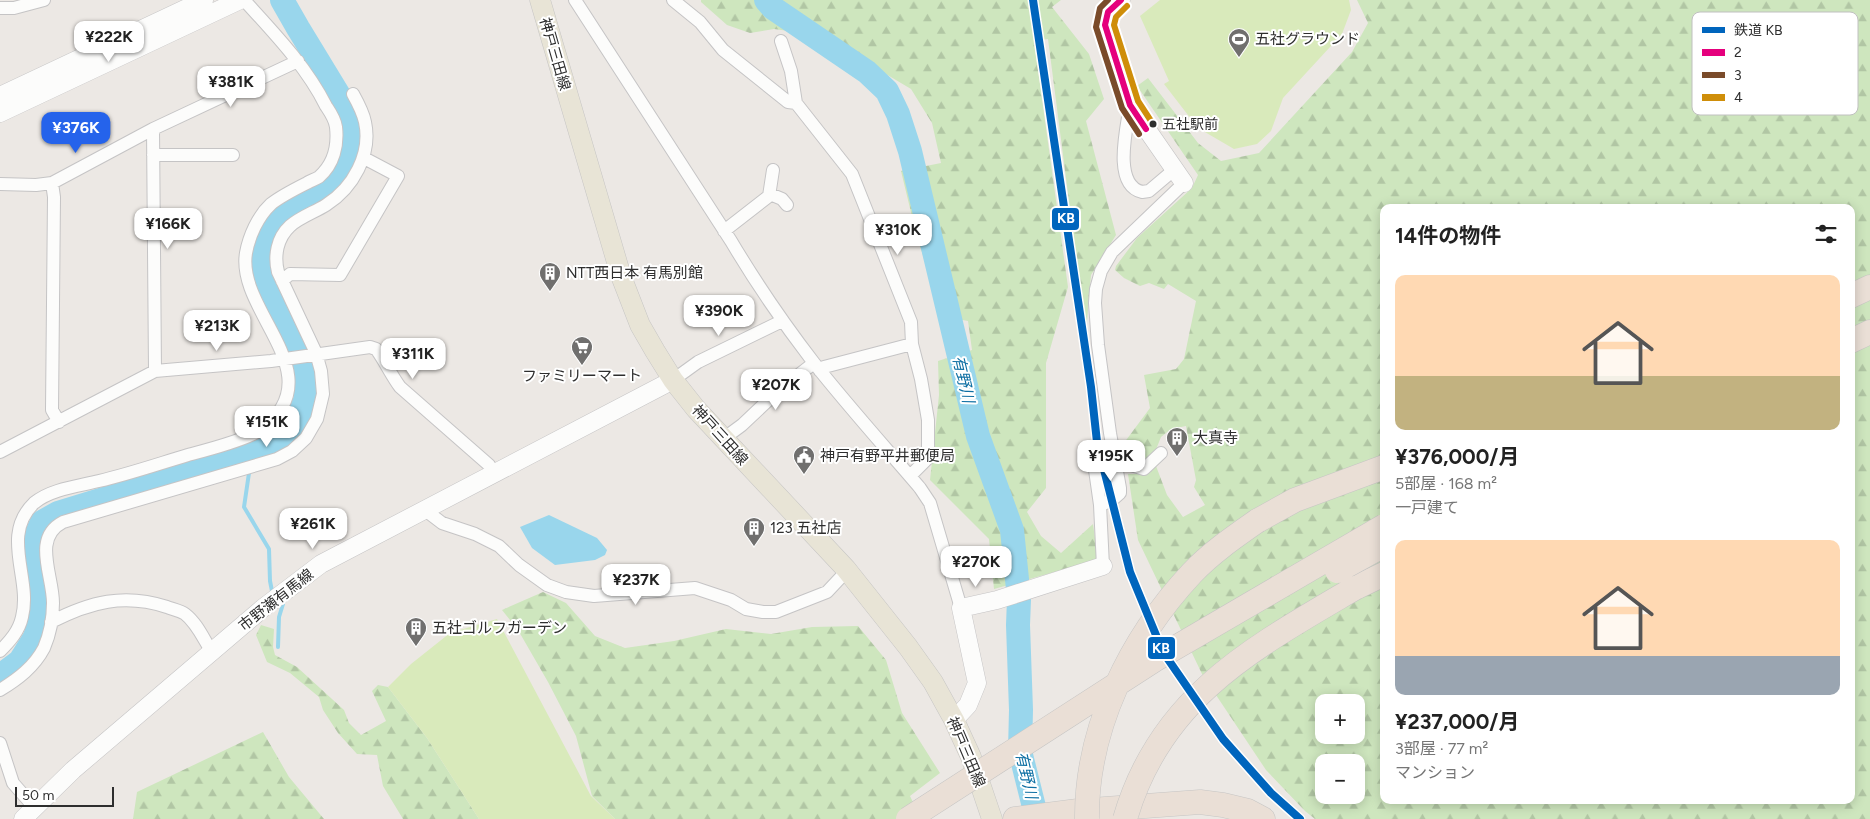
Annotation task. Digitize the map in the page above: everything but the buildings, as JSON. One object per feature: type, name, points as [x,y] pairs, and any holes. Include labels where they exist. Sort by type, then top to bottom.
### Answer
[{"type":"highway","points":[[1855,294],[1870,287]]},
{"type":"highway","points":[[1855,323],[1870,317]]},
{"type":"highway","points":[[1855,339],[1870,332]]},
{"type":"highway","points":[[1082,815],[1099,734],[1112,693],[1127,663],[1166,604],[1192,573],[1227,541],[1257,521],[1295,500],[1380,468]]},
{"type":"highway","points":[[908,819],[1156,659],[1380,528]]},
{"type":"highway","points":[[934,819],[1156,674],[1265,610],[1380,547]]},
{"type":"highway","points":[[1125,819],[1141,773],[1158,743],[1184,710],[1214,681],[1246,655],[1293,624],[1355,588],[1380,576]]},
{"type":"highway","points":[[1016,818],[1082,815],[1200,802],[1248,811],[1263,819]]},
{"type":"main road","points":[[0,96],[204,0]]},
{"type":"main road","points":[[0,113],[240,0]]},
{"type":"main road","name":"神戸三田線","points":[[540,0],[598,201],[631,304],[655,351],[673,380],[723,440],[846,568],[908,647],[933,682],[954,720],[971,757],[992,819]]},
{"type":"main road","points":[[1121,0],[1108,12],[1105,26],[1130,105],[1180,176]]},
{"type":"main road","name":"市野瀬有馬線","points":[[28,813],[73,770],[263,608],[322,564],[673,380]]},
{"type":"main road","points":[[954,720],[968,705],[977,683],[961,608],[997,600],[1058,582],[1103,566]]},
{"type":"street","points":[[0,651],[13,638],[22,618],[25,600],[16,536],[26,512],[35,503],[45,496],[57,492],[129,474],[222,446],[260,431],[276,416],[286,398],[289,376],[287,357],[253,292],[246,271],[246,253],[260,216],[272,203],[319,177],[332,160],[337,144],[336,123],[298,62],[244,0]]},
{"type":"street","points":[[575,0],[782,321],[817,367],[910,476],[930,503],[961,608]]},
{"type":"street","points":[[673,0],[700,22],[723,50],[788,102],[796,103]]},
{"type":"street","points":[[0,8],[14,8],[37,1]]},
{"type":"street","points":[[781,40],[791,71],[796,103],[852,174],[911,322],[912,344],[921,379],[928,420],[929,442],[928,458],[910,476]]},
{"type":"street","points":[[0,184],[36,185],[52,183],[153,129],[298,62]]},
{"type":"street","points":[[0,690],[24,674],[43,649],[51,622],[52,591],[45,547],[51,530],[63,522],[277,459],[300,445],[312,429],[321,406],[323,382],[282,281],[276,262],[278,245],[282,235],[290,226],[336,198],[356,174],[364,158],[367,136],[365,122],[353,94]]},
{"type":"street","points":[[1130,105],[1123,155],[1127,178],[1131,186],[1142,192],[1149,191],[1180,176]]},
{"type":"street","points":[[153,129],[155,371]]},
{"type":"street","points":[[153,155],[233,155]]},
{"type":"street","points":[[282,281],[290,274],[340,275],[398,176],[364,158]]},
{"type":"street","points":[[724,231],[769,196],[773,170]]},
{"type":"street","points":[[1100,505],[1111,501],[1120,493],[1098,345],[1095,303],[1098,279],[1112,252],[1180,176]]},
{"type":"street","points":[[52,183],[54,197],[52,410],[59,422]]},
{"type":"street","points":[[770,194],[782,198],[787,204]]},
{"type":"street","points":[[673,380],[698,362],[782,321]]},
{"type":"street","points":[[723,440],[742,426],[778,391],[817,367],[824,367],[912,344]]},
{"type":"street","points":[[0,452],[155,371],[271,361],[287,357],[370,347],[376,348],[400,387],[489,465],[495,474]]},
{"type":"street","points":[[1115,460],[1144,469],[1161,453]]},
{"type":"street","points":[[1094,463],[1100,505],[1103,566]]},
{"type":"street","points":[[425,510],[442,523],[475,534],[499,546],[519,565],[546,585],[566,592],[594,596],[695,588],[730,600],[746,608],[763,612],[776,612],[827,592],[842,576],[846,568]]},
{"type":"street","points":[[51,622],[87,606],[130,600],[147,601],[184,613],[212,652]]},
{"type":"street","points":[[0,743],[13,783],[28,813]]},
{"type":"green space","points":[[701,0],[1061,0],[1052,7],[1089,54],[1104,99],[1086,121],[1116,235],[1091,275],[1086,333],[1048,39],[1034,41],[1068,287],[1046,363],[1046,488],[1027,512],[1041,536],[1061,553],[1093,524],[1098,560],[994,589],[989,539],[930,480],[939,395],[938,361],[972,350],[968,321],[941,316],[915,229],[901,171],[941,163],[932,123],[911,89],[864,61],[833,58],[796,32],[774,29],[750,33],[727,25]]},
{"type":"green space","name":"五社グラウンド","points":[[1160,0],[1349,0],[1351,10],[1342,34],[1283,98],[1271,131],[1257,144],[1234,149],[1198,128],[1164,84],[1169,81],[1140,16]]},
{"type":"green space","points":[[1357,0],[1870,0],[1870,819],[1315,819],[1266,770],[1202,674],[1138,540],[1128,474],[1143,474],[1156,466],[1167,495],[1183,517],[1205,505],[1194,487],[1196,480],[1186,426],[1171,429],[1161,437],[1155,452],[1143,462],[1123,457],[1121,447],[1150,408],[1144,375],[1176,369],[1184,359],[1196,301],[1168,284],[1164,289],[1149,283],[1140,286],[1124,278],[1115,270],[1137,238],[1192,188],[1198,175],[1137,86],[1148,78],[1198,143],[1221,161],[1259,153],[1352,52],[1368,23]]},
{"type":"green space","points":[[543,592],[566,603],[595,636],[625,648],[674,641],[726,629],[771,634],[812,627],[858,626],[886,660],[902,713],[940,773],[910,796],[921,819],[615,819],[592,796],[576,736],[518,630],[502,610]]},
{"type":"green space","points":[[497,619],[591,796],[615,819],[479,819],[427,738],[388,687],[411,664],[450,633]]},
{"type":"green space","points":[[261,625],[274,629],[273,647],[275,655],[297,667],[344,710],[349,723],[361,735],[386,721],[372,691],[378,685],[388,687],[427,738],[479,819],[403,819],[383,786],[377,755],[357,754],[338,733],[323,710],[319,697],[290,673],[267,662],[256,635]]},
{"type":"green space","points":[[263,732],[289,777],[324,819],[133,819],[137,792]]},
{"type":"water","points":[[549,515],[597,538],[607,550],[605,555],[595,560],[555,565],[532,548],[520,527]]},
{"type":"waterway","points":[[0,676],[20,661],[35,637],[42,612],[33,542],[42,522],[58,513],[257,452],[285,436],[305,401],[307,378],[299,349],[267,285],[262,261],[268,236],[282,218],[330,186],[344,168],[354,143],[351,115],[282,0]]},
{"type":"waterway","name":"有野川","points":[[766,0],[773,8],[867,72],[887,91],[898,114],[910,151],[978,436],[1012,530],[1019,599],[1020,751],[1037,819]]},
{"type":"waterway","points":[[251,463],[257,452]]},
{"type":"waterway","points":[[249,473],[244,507],[269,549],[272,591]]},
{"type":"waterway","points":[[278,647],[279,617],[283,604]]},
{"type":"rail line","name":"KB","points":[[1033,0],[1091,387],[1097,442],[1130,572],[1163,652],[1223,739],[1271,793],[1300,819]]},
{"type":"transit line","name":"3","points":[[1108,0],[1100,8],[1096,27],[1122,108],[1139,134]]},
{"type":"transit line","name":"2","points":[[1121,0],[1108,12],[1105,25],[1130,105],[1146,129]]},
{"type":"transit line","name":"4","points":[[1127,6],[1116,17],[1114,25],[1138,101],[1153,124]]},
{"type":"place","name":"五社グラウンド","points":[[1239,58]]},
{"type":"place","name":"五社駅前","points":[[1153,124]]},
{"type":"place","name":"NTT西日本 有馬別館","points":[[550,292]]},
{"type":"place","name":"ファミリーマート","points":[[582,366]]},
{"type":"place","name":"大真寺","points":[[1177,457]]},
{"type":"place","name":"神戸有野平井郵便局","points":[[804,475]]},
{"type":"place","name":"123 五社店","points":[[754,547]]},
{"type":"place","name":"五社ゴルフガーデン","points":[[416,647]]}]
